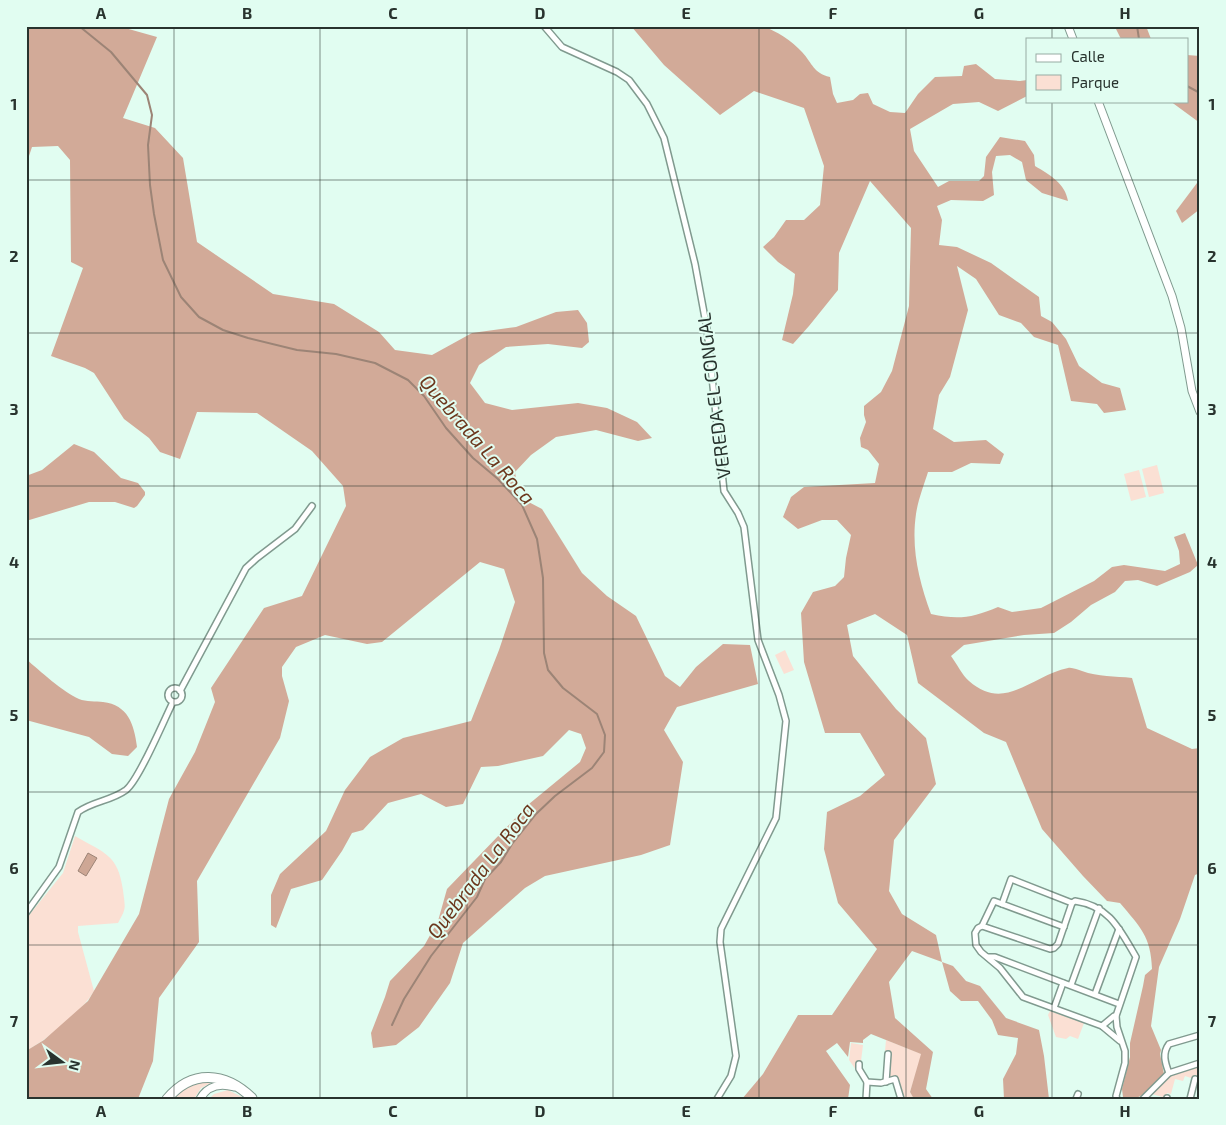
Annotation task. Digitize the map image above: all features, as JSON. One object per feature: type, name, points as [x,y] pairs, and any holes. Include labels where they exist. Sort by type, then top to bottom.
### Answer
[{"type":"highway","points":[[167,1099],[173,1091],[186,1083],[207,1077],[229,1081],[241,1087],[253,1098]]},
{"type":"main road","points":[[1068,26],[1072,38]]},
{"type":"main road","points":[[1098,102],[1172,296],[1182,328],[1192,391],[1200,412]]},
{"type":"main road","points":[[200,1099],[203,1093],[210,1088],[225,1086],[234,1088],[253,1098]]},
{"type":"street","name":"VEREDA EL CONGAL","points":[[544,26],[562,47],[617,72],[629,80],[647,104],[664,138],[695,264],[707,329],[724,491],[738,513],[744,527],[758,640],[779,695],[786,721],[776,818],[721,929],[720,942],[736,1056],[731,1076],[717,1099]]},
{"type":"street","points":[[173,702],[181,699],[180,691],[246,568],[295,529],[312,506]]},
{"type":"street","points":[[173,702],[169,697],[170,691],[176,688],[180,691]]},
{"type":"street","points":[[26,913],[59,867],[78,812],[86,806],[116,797],[129,788],[173,702]]},
{"type":"street","points":[[1002,904],[1011,879],[1072,904]]},
{"type":"street","points":[[982,926],[1050,949],[1058,944],[1075,900],[1099,908],[1113,919],[1136,957],[1116,1016],[1120,1041],[1125,1051],[1125,1063],[1116,1096],[1117,1099]]},
{"type":"street","points":[[1064,927],[994,901],[982,926],[975,933],[976,946],[1000,968],[1023,997],[1102,1026],[1120,1041]]},
{"type":"street","points":[[1070,986],[1099,908]]},
{"type":"street","points":[[1096,994],[1119,929]]},
{"type":"street","points":[[987,957],[1096,994],[1119,1004]]},
{"type":"street","points":[[1054,1008],[1063,983]]},
{"type":"street","points":[[1102,1026],[1116,1016]]},
{"type":"street","points":[[1169,1073],[1164,1059],[1166,1048],[1169,1044],[1200,1035]]},
{"type":"street","points":[[886,1082],[888,1054]]},
{"type":"street","points":[[1143,1099],[1169,1073],[1200,1063]]},
{"type":"street","points":[[859,1064],[859,1069],[867,1082],[866,1099]]},
{"type":"street","points":[[1190,1099],[1195,1079]]},
{"type":"street","points":[[867,1082],[895,1080],[901,1099]]},
{"type":"green space","points":[[1157,465],[1164,493],[1149,497],[1142,469]]},
{"type":"green space","points":[[1139,470],[1146,497],[1131,501],[1124,474]]},
{"type":"green space","points":[[785,650],[794,670],[784,674],[775,655]]},
{"type":"green space","points":[[75,836],[102,851],[113,862],[121,878],[125,907],[118,923],[78,926],[94,991],[81,1008],[64,1024],[26,1051],[26,919],[63,873]]},
{"type":"green space","points":[[1050,1011],[1084,1023],[1078,1039],[1070,1036],[1066,1039],[1056,1037],[1048,1015]]},
{"type":"green space","points":[[886,1040],[922,1054],[910,1092],[914,1099],[904,1099],[896,1077],[889,1078],[889,1052],[885,1051]]},
{"type":"green space","points":[[851,1043],[863,1045],[861,1061],[857,1061],[856,1070],[849,1060]]},
{"type":"green space","points":[[1200,1066],[1200,1087],[1193,1089],[1194,1079],[1185,1076],[1183,1081],[1175,1079],[1171,1094],[1167,1093],[1166,1098],[1152,1094],[1173,1075]]},
{"type":"green space","points":[[215,1081],[201,1088],[194,1099],[171,1099],[194,1082]]},
{"type":"green space","points":[[228,1090],[246,1099],[209,1099],[214,1094]]},
{"type":"shaded area","points":[[26,26],[118,26],[157,37],[123,118],[155,128],[183,158],[197,242],[273,294],[334,304],[379,332],[395,350],[432,355],[472,333],[516,327],[556,312],[578,310],[587,323],[589,342],[582,348],[548,344],[506,347],[479,365],[470,383],[485,403],[512,410],[578,403],[607,408],[637,422],[652,438],[638,441],[596,430],[556,437],[531,455],[515,472],[519,497],[542,509],[582,573],[607,596],[636,616],[665,676],[680,687],[696,667],[723,644],[750,645],[758,684],[677,707],[664,730],[683,762],[670,845],[641,855],[545,876],[525,888],[463,943],[450,983],[419,1027],[396,1045],[373,1048],[371,1033],[390,981],[424,946],[438,921],[447,889],[529,804],[580,762],[586,748],[581,734],[569,730],[543,756],[498,766],[481,767],[463,804],[446,807],[421,794],[388,803],[363,830],[352,833],[322,880],[291,889],[276,928],[271,925],[271,895],[280,874],[326,831],[345,790],[370,757],[403,738],[471,721],[499,650],[515,602],[504,569],[480,562],[382,642],[367,644],[325,635],[296,647],[282,667],[282,676],[289,701],[280,738],[197,881],[199,942],[159,998],[153,1061],[138,1099],[26,1099],[26,1051],[44,1040],[88,1001],[139,914],[169,799],[195,752],[215,702],[211,688],[264,608],[302,596],[346,506],[343,486],[312,451],[257,413],[197,412],[180,459],[160,452],[149,438],[124,419],[94,373],[51,356],[83,268],[71,262],[70,160],[58,146],[32,147],[26,165]]},
{"type":"shaded area","points":[[631,26],[762,26],[789,40],[820,73],[830,77],[833,94],[837,103],[853,100],[860,94],[868,93],[873,104],[890,112],[905,113],[918,94],[935,77],[962,76],[964,66],[976,64],[995,79],[1026,80],[1026,97],[998,111],[979,102],[953,104],[910,129],[914,151],[938,187],[949,181],[979,181],[984,176],[986,157],[1000,137],[1025,141],[1034,155],[1035,166],[1060,184],[1068,201],[1042,193],[1026,180],[1022,162],[1010,155],[996,156],[992,172],[994,195],[983,201],[951,200],[937,206],[942,220],[939,245],[957,247],[991,263],[1039,297],[1041,316],[1052,322],[1066,339],[1079,366],[1102,383],[1120,388],[1126,410],[1104,413],[1097,404],[1071,401],[1058,345],[1034,337],[1021,323],[999,315],[976,279],[957,266],[968,310],[950,377],[939,395],[933,429],[954,442],[986,440],[1004,454],[1000,464],[971,463],[952,472],[928,472],[916,514],[915,552],[931,614],[965,617],[998,607],[1012,612],[1041,608],[1094,581],[1112,567],[1124,565],[1165,571],[1180,564],[1179,551],[1174,537],[1185,533],[1198,565],[1190,572],[1157,586],[1138,580],[1125,581],[1115,592],[1091,605],[1054,633],[1024,635],[964,645],[951,656],[969,681],[982,690],[995,693],[1007,693],[1055,672],[1070,668],[1094,674],[1132,678],[1147,728],[1192,749],[1200,748],[1200,873],[1195,875],[1180,919],[1159,967],[1151,1026],[1161,1050],[1164,1074],[1141,1096],[1129,1099],[1123,1097],[1122,1089],[1130,1057],[1130,1043],[1145,975],[1152,969],[1147,940],[1120,903],[1107,901],[1042,829],[1006,742],[984,733],[918,683],[907,635],[875,614],[847,625],[853,656],[896,709],[926,738],[936,784],[894,840],[889,891],[902,914],[936,935],[942,962],[912,951],[889,982],[895,1018],[933,1052],[926,1089],[933,1099],[914,1099],[910,1092],[921,1054],[871,1034],[863,1040],[863,1043],[850,1042],[848,1057],[837,1043],[826,1051],[850,1085],[848,1099],[742,1099],[763,1074],[798,1015],[832,1015],[877,949],[838,903],[824,849],[827,812],[860,796],[885,775],[860,733],[825,733],[804,662],[801,613],[813,592],[835,586],[844,577],[851,535],[837,520],[822,520],[798,529],[783,517],[791,497],[804,487],[875,483],[879,464],[868,450],[861,447],[860,438],[866,422],[864,406],[881,392],[892,371],[909,306],[911,228],[870,181],[839,253],[838,290],[793,344],[782,340],[793,294],[795,274],[778,262],[763,247],[774,237],[786,220],[804,220],[820,205],[824,166],[804,108],[754,91],[720,115],[664,65]]},
{"type":"shaded area","points":[[1117,26],[1146,26],[1151,38],[1120,38],[1116,29]]},
{"type":"shaded area","points":[[1188,55],[1200,56],[1200,123],[1171,102],[1188,102]]},
{"type":"shaded area","points":[[1200,179],[1200,209],[1182,223],[1176,211]]},
{"type":"shaded area","points":[[74,444],[94,452],[121,478],[138,483],[145,492],[145,495],[134,508],[115,502],[89,502],[26,521],[26,476],[42,470]]},
{"type":"shaded area","points":[[26,659],[73,696],[82,700],[112,704],[124,711],[132,723],[137,747],[128,756],[112,754],[89,737],[26,720]]},
{"type":"shaded area","points":[[88,853],[97,858],[86,876],[78,871]]},
{"type":"shaded area","points":[[942,962],[953,966],[966,981],[980,986],[1006,1018],[1039,1030],[1049,1099],[1004,1099],[1003,1079],[1016,1054],[1018,1038],[998,1035],[992,1020],[978,1001],[961,1001],[950,991]]},
{"type":"waterway","name":"Quebrada La Roca","points":[[79,26],[111,52],[147,95],[152,115],[148,145],[154,214],[163,260],[181,297],[199,317],[223,330],[297,350],[336,354],[375,363],[408,380],[424,396],[446,428],[473,458],[498,479],[522,505],[537,539],[543,578],[544,653],[548,670],[563,688],[597,714],[605,735],[604,752],[592,768],[555,796],[536,814],[512,844],[501,862],[485,879],[477,897],[431,956],[404,999],[392,1025]]},
{"type":"waterway","points":[[1137,26],[1139,38]]},
{"type":"waterway","points":[[1188,87],[1200,93]]}]
